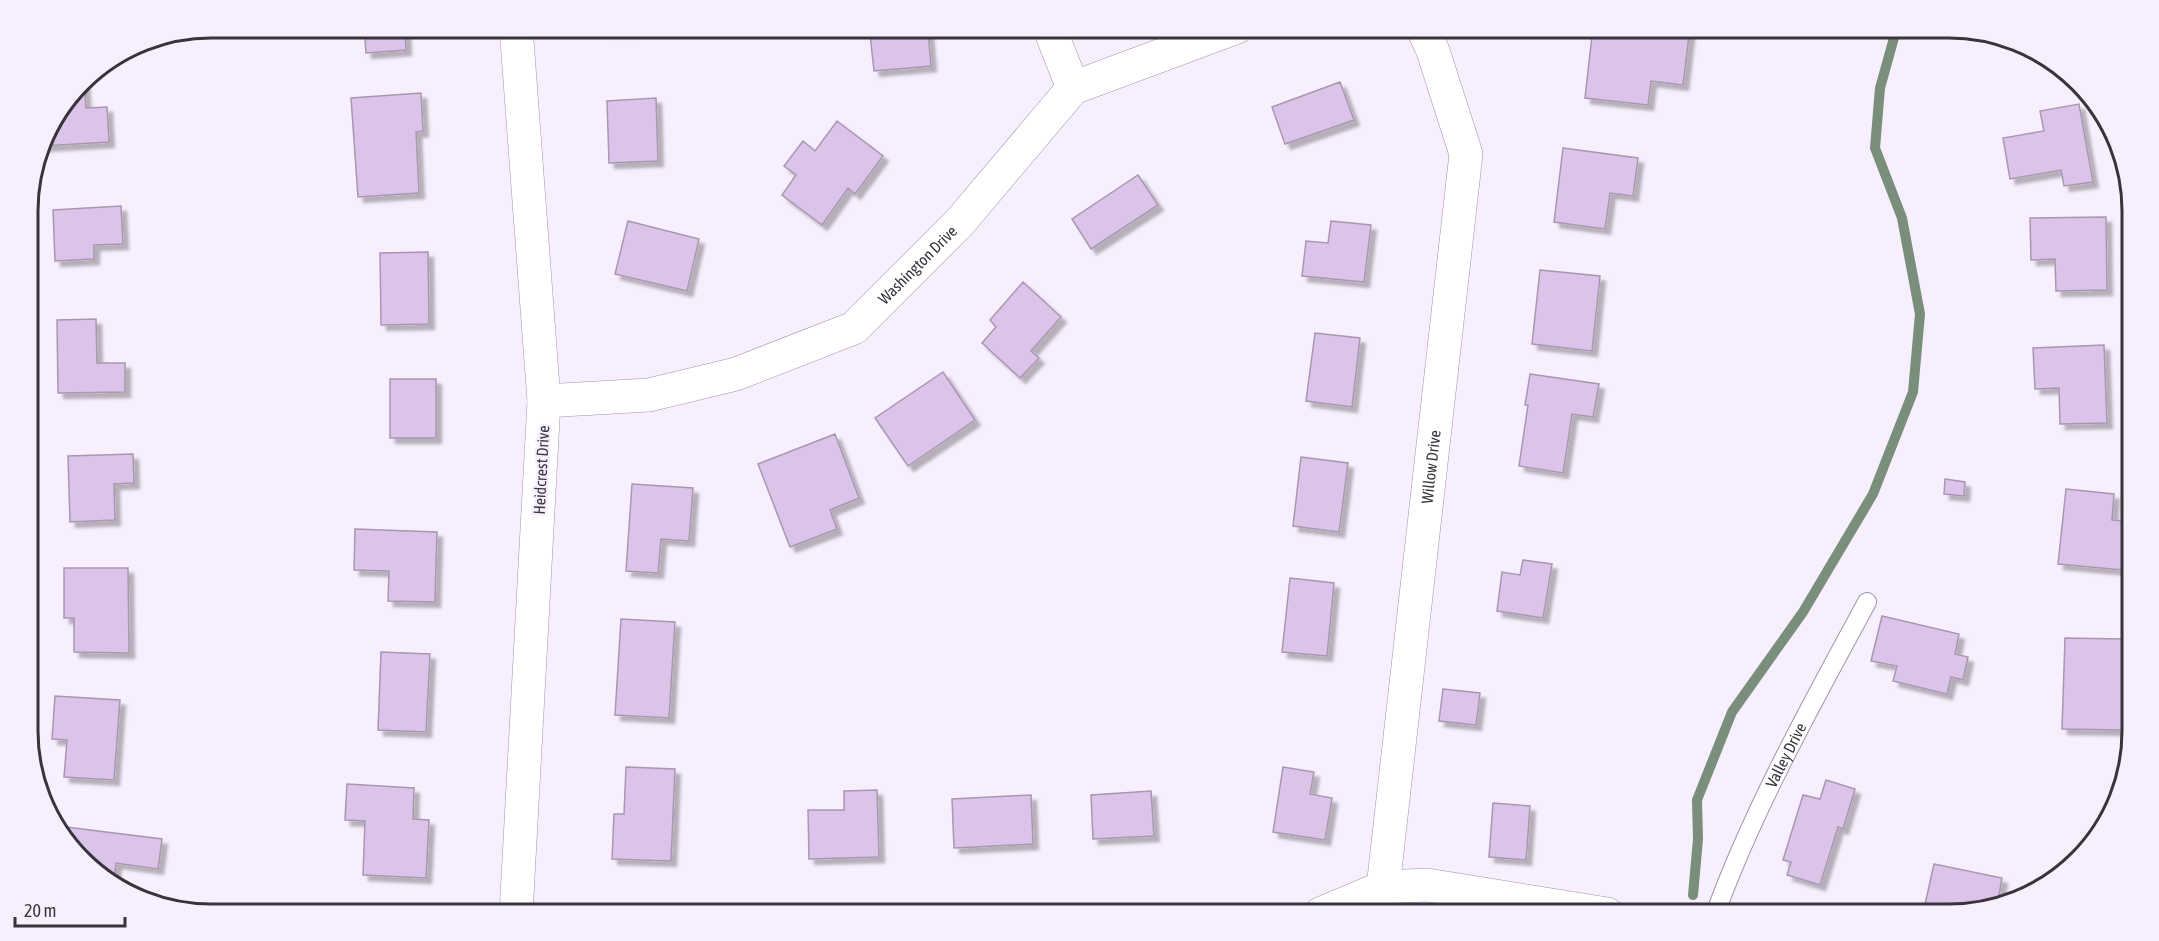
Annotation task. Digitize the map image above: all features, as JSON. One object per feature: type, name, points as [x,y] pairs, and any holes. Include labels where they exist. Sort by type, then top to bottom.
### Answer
[{"type":"street","name":"Heidcrest Drive","points":[[517,38],[544,401],[517,904]]},
{"type":"street","points":[[1053,38],[1073,88]]},
{"type":"street","name":"Washington Drive","points":[[544,401],[650,395],[736,374],[854,327],[960,222],[1073,88],[1207,38]]},
{"type":"street","name":"Willow Drive","points":[[1382,901],[1466,154],[1427,38]]},
{"type":"street","points":[[1382,901],[1427,885],[1540,903]]},
{"type":"lane","name":"Valley Drive","points":[[1719,903],[1731,869],[1773,779],[1867,602]]},
{"type":"building","points":[[365,38],[405,38],[406,50],[366,53]]},
{"type":"building","points":[[870,38],[929,38],[931,66],[874,71]]},
{"type":"building","points":[[1592,38],[1689,38],[1683,85],[1651,81],[1648,105],[1585,98]]},
{"type":"building","points":[[1340,82],[1354,120],[1285,144],[1272,107]]},
{"type":"building","points":[[85,92],[86,108],[107,107],[109,142],[51,145],[67,114]]},
{"type":"building","points":[[421,93],[423,131],[416,132],[419,193],[358,197],[351,98]]},
{"type":"building","points":[[656,98],[658,161],[609,163],[607,101]]},
{"type":"building","points":[[2079,104],[2093,182],[2064,186],[2061,170],[2010,179],[2003,138],[2044,131],[2040,111]]},
{"type":"building","points":[[837,121],[883,156],[855,194],[848,188],[822,225],[782,195],[796,175],[784,166],[803,141],[815,151]]},
{"type":"building","points":[[1563,148],[1638,158],[1633,196],[1610,193],[1605,229],[1554,222]]},
{"type":"building","points":[[1138,175],[1158,205],[1091,249],[1072,219]]},
{"type":"building","points":[[121,206],[123,244],[94,245],[94,259],[55,261],[53,210]]},
{"type":"building","points":[[2106,217],[2107,290],[2056,291],[2055,259],[2031,260],[2030,218]]},
{"type":"building","points":[[628,221],[699,239],[687,291],[615,274]]},
{"type":"building","points":[[1331,221],[1371,225],[1364,282],[1302,276],[1306,241],[1328,243]]},
{"type":"building","points":[[428,252],[429,324],[381,325],[380,253]]},
{"type":"building","points":[[1540,270],[1600,276],[1592,351],[1532,344]]},
{"type":"building","points":[[1023,282],[1061,317],[1031,351],[1039,358],[1020,378],[982,343],[996,327],[990,320]]},
{"type":"building","points":[[96,319],[97,363],[125,363],[125,392],[58,393],[57,320]]},
{"type":"building","points":[[1315,333],[1360,338],[1352,407],[1306,401]]},
{"type":"building","points":[[2104,345],[2107,423],[2060,424],[2059,388],[2035,389],[2033,348]]},
{"type":"building","points":[[943,372],[975,420],[908,466],[875,418]]},
{"type":"building","points":[[1530,374],[1599,384],[1593,417],[1572,414],[1563,473],[1519,466]]},
{"type":"building","points":[[390,379],[436,379],[436,438],[390,438]]},
{"type":"building","points":[[835,434],[859,498],[830,510],[837,529],[790,547],[758,464]]},
{"type":"building","points":[[133,454],[134,483],[114,484],[115,520],[70,522],[68,456]]},
{"type":"building","points":[[1301,457],[1348,463],[1339,532],[1293,526]]},
{"type":"building","points":[[1945,479],[1965,482],[1964,496],[1944,494]]},
{"type":"building","points":[[632,484],[693,488],[689,541],[661,539],[658,573],[626,571]]},
{"type":"building","points":[[2066,489],[2114,494],[2112,520],[2122,521],[2122,570],[2058,564]]},
{"type":"building","points":[[355,529],[437,532],[435,602],[388,601],[389,571],[354,570]]},
{"type":"building","points":[[1523,560],[1552,564],[1543,618],[1497,611],[1502,572],[1520,575]]},
{"type":"building","points":[[64,568],[128,568],[129,653],[74,652],[74,618],[64,618]]},
{"type":"building","points":[[1290,578],[1334,583],[1327,656],[1282,652]]},
{"type":"building","points":[[1882,616],[1959,634],[1955,654],[1968,657],[1963,680],[1951,677],[1947,694],[1893,681],[1897,666],[1871,661]]},
{"type":"building","points":[[621,619],[675,622],[669,718],[615,715]]},
{"type":"building","points":[[2065,638],[2122,639],[2122,730],[2062,729]]},
{"type":"building","points":[[381,652],[430,654],[426,732],[378,730]]},
{"type":"building","points":[[1443,689],[1480,693],[1476,725],[1439,721]]},
{"type":"building","points":[[55,696],[120,700],[114,780],[64,777],[67,740],[52,739]]},
{"type":"building","points":[[626,767],[675,769],[671,861],[612,859],[614,814],[624,814]]},
{"type":"building","points":[[1283,767],[1314,772],[1310,794],[1332,798],[1325,840],[1273,832]]},
{"type":"building","points":[[1826,780],[1855,789],[1843,829],[1838,827],[1820,885],[1787,875],[1791,862],[1783,860],[1803,795],[1820,799]]},
{"type":"building","points":[[347,784],[414,788],[413,819],[429,820],[426,878],[363,875],[365,821],[345,820]]},
{"type":"building","points":[[877,790],[879,857],[809,859],[808,810],[844,810],[844,791]]},
{"type":"building","points":[[1151,791],[1154,836],[1093,839],[1091,795]]},
{"type":"building","points":[[1031,795],[1033,844],[954,848],[952,799]]},
{"type":"building","points":[[1493,803],[1530,806],[1526,860],[1489,857]]},
{"type":"building","points":[[67,827],[162,839],[158,869],[116,863],[115,874],[88,853]]},
{"type":"building","points":[[1934,864],[2002,878],[1999,895],[1960,903],[1925,903]]},
{"type":"waterway","points":[[1693,895],[1698,839],[1697,800],[1732,712],[1803,612],[1873,494],[1913,392],[1920,314],[1902,218],[1875,148],[1880,88],[1894,38]]}]
